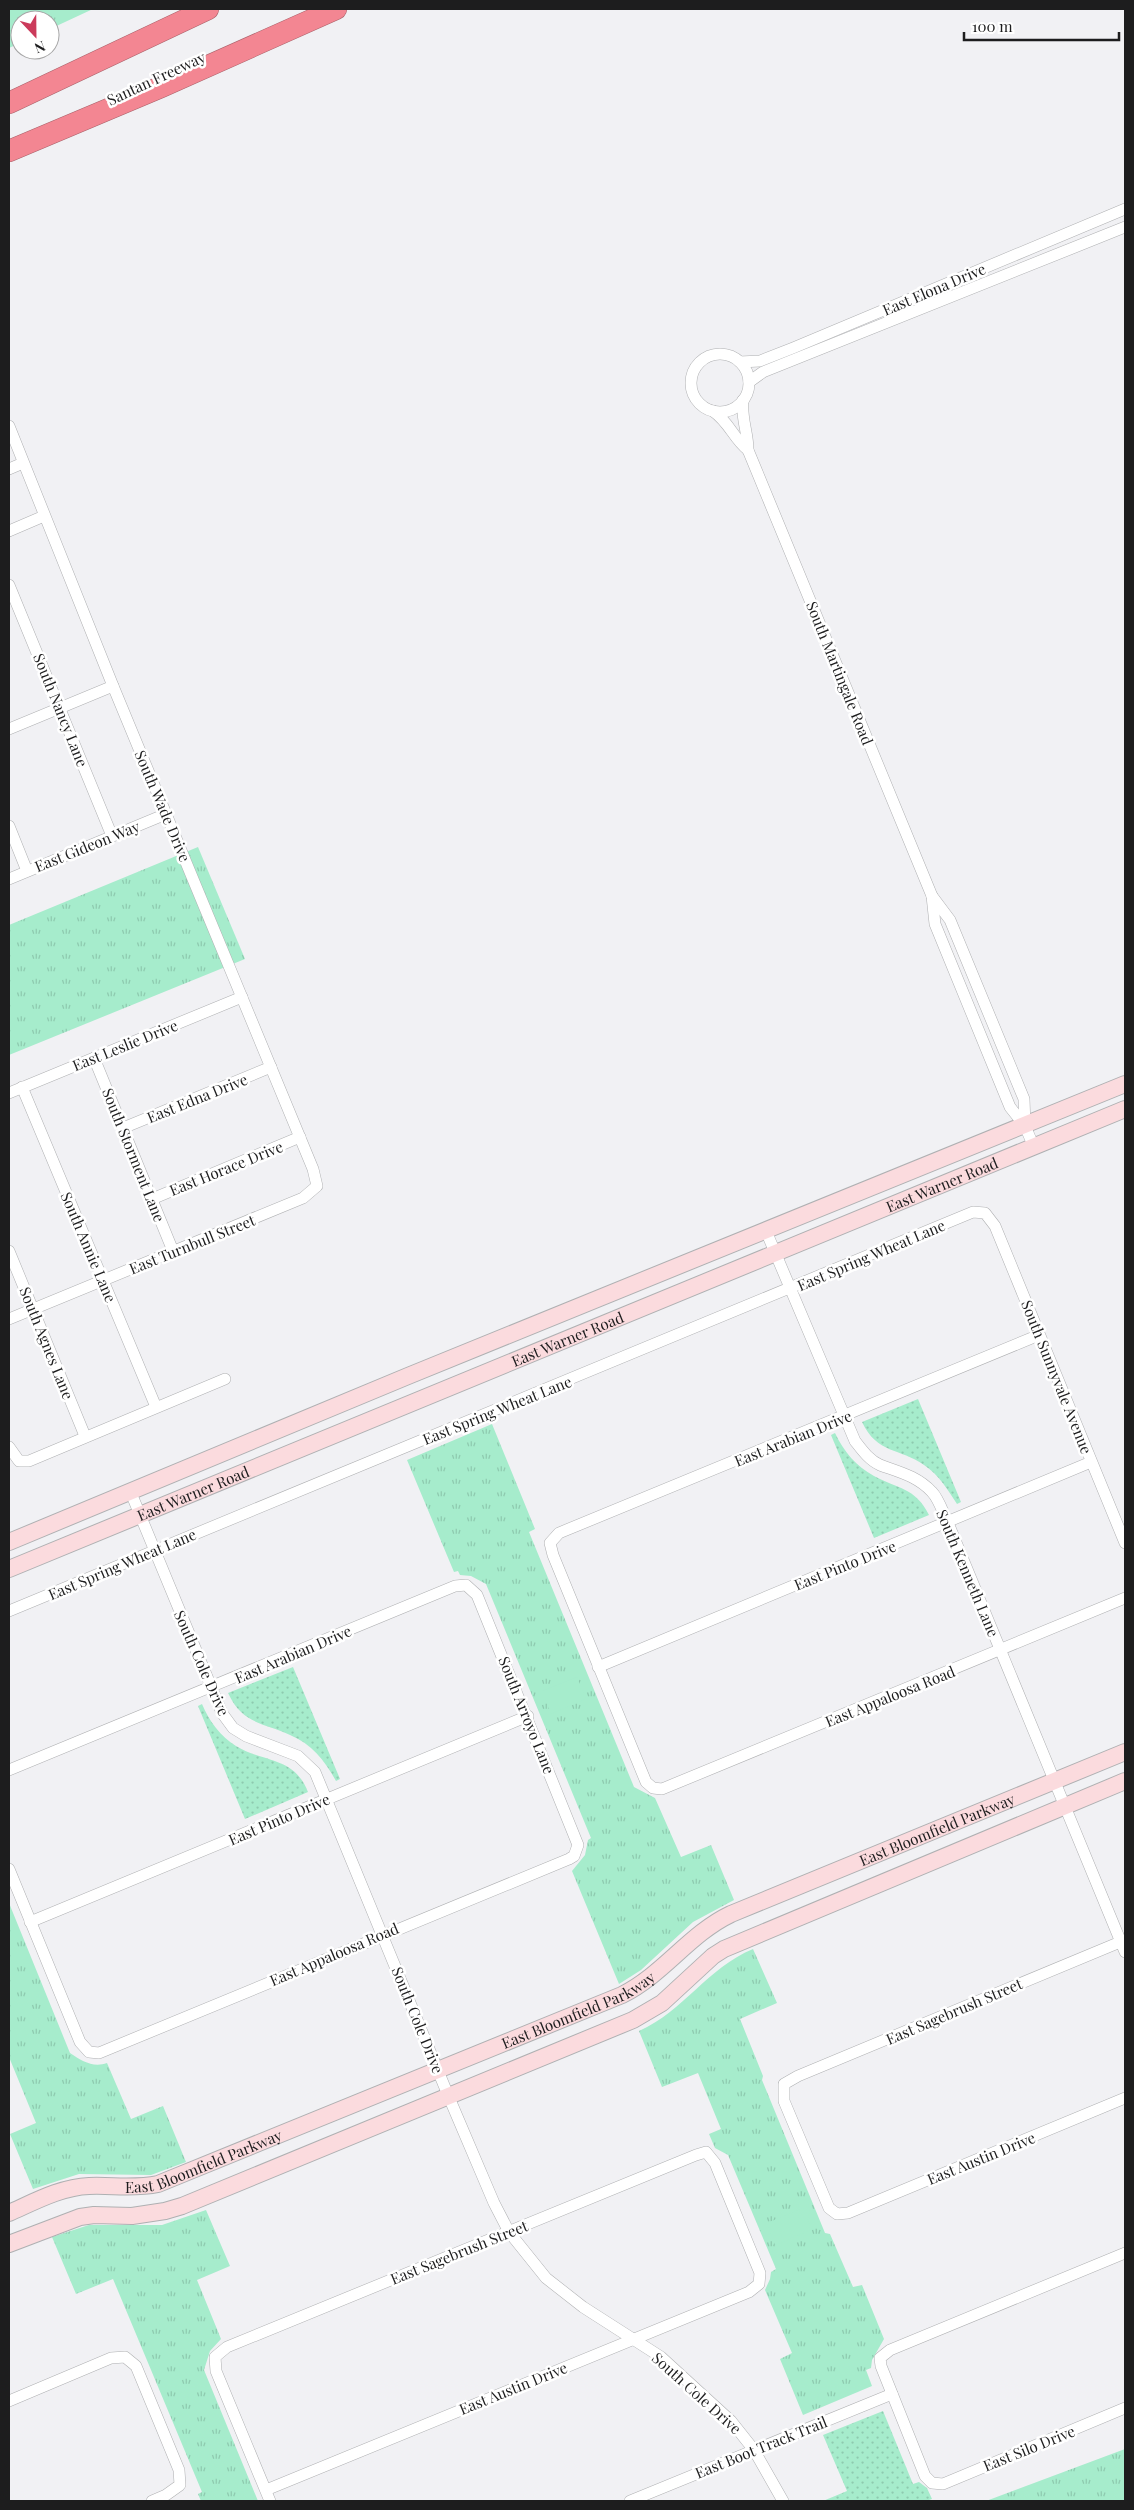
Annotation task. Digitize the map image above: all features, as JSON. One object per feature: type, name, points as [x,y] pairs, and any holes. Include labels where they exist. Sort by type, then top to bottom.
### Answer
[{"type":"highway","name":"Santan Freeway","points":[[9,149],[304,9]]},
{"type":"highway","points":[[9,149],[161,87],[336,9]]},
{"type":"highway","points":[[9,103],[203,11]]},
{"type":"main road","name":"East Warner Road","points":[[9,1542],[131,1493],[408,1376],[1125,1084]]},
{"type":"main road","name":"East Warner Road","points":[[9,1569],[1125,1109]]},
{"type":"main road","points":[[408,1376],[419,1400]]},
{"type":"main road","name":"East Bloomfield Parkway","points":[[9,2213],[56,2193],[87,2186],[140,2188],[158,2184],[440,2070],[640,1986],[704,1928],[731,1914],[1125,1752]]},
{"type":"main road","name":"East Bloomfield Parkway","points":[[9,2244],[80,2217],[132,2216],[182,2206],[649,2012],[662,2003],[713,1956],[743,1940],[1125,1781]]},
{"type":"street","name":"East Elona Drive","points":[[740,362],[760,361],[793,348],[1125,209]]},
{"type":"street","name":"East Elona Drive","points":[[749,382],[763,372],[1125,227]]},
{"type":"street","points":[[713,354],[723,354],[740,362],[748,375],[749,382],[743,400],[730,410],[713,411],[697,401],[692,393],[692,373],[697,365],[713,354]]},
{"type":"street","name":"South Martingale Road","points":[[743,400],[742,416],[748,438],[748,450],[932,896],[950,920],[1024,1100],[1025,1126],[1034,1147]]},
{"type":"street","name":"South Martingale Road","points":[[713,411],[725,420],[738,441],[748,450]]},
{"type":"street","name":"South Wade Drive","points":[[9,426],[112,686],[313,1169],[317,1186]]},
{"type":"street","points":[[9,469],[23,463]]},
{"type":"street","points":[[9,531],[44,516]]},
{"type":"street","name":"South Nancy Lane","points":[[9,585],[112,836]]},
{"type":"street","points":[[9,729],[112,686]]},
{"type":"street","name":"East Gideon Way","points":[[9,879],[166,814]]},
{"type":"street","points":[[9,826],[27,871]]},
{"type":"street","name":"East Leslie Drive","points":[[9,1093],[242,997]]},
{"type":"street","name":"South Storment Lane","points":[[94,1058],[174,1251]]},
{"type":"street","name":"East Edna Drive","points":[[123,1128],[271,1067]]},
{"type":"street","name":"South Annie Lane","points":[[22,1087],[156,1407]]},
{"type":"street","name":"East Horace Drive","points":[[152,1198],[300,1137]]},
{"type":"street","name":"East Turnbull Street","points":[[9,1319],[303,1198],[317,1186]]},
{"type":"street","name":"East Spring Wheat Lane","points":[[9,1611],[973,1212],[985,1214]]},
{"type":"street","name":"South Sunnyvale Avenue","points":[[985,1214],[996,1226],[1125,1543]]},
{"type":"street","name":"South Kenneth Lane","points":[[766,1231],[855,1441],[866,1455],[879,1464],[899,1470],[915,1478],[933,1492],[948,1523],[1124,1945]]},
{"type":"street","name":"South Agnes Lane","points":[[9,1251],[85,1436]]},
{"type":"street","name":"East Arabian Drive","points":[[598,1667],[553,1555],[550,1543],[558,1533],[844,1417],[1039,1335]]},
{"type":"street","points":[[9,1447],[19,1461],[29,1461],[225,1379]]},
{"type":"street","name":"East Pinto Drive","points":[[598,1667],[1091,1462]]},
{"type":"street","name":"South Cole Drive","points":[[131,1493],[222,1713],[234,1728],[246,1736],[298,1756],[315,1772],[328,1798],[440,2070],[448,2094],[494,2203],[509,2232],[546,2278],[583,2307],[661,2357],[731,2420],[754,2450],[783,2501]]},
{"type":"street","name":"East Arabian Drive","points":[[9,1770],[455,1586],[466,1584]]},
{"type":"street","name":"South Arroyo Lane","points":[[466,1584],[477,1595],[528,1716],[577,1839],[577,1850]]},
{"type":"street","name":"East Appaloosa Road","points":[[598,1667],[646,1782],[654,1788],[662,1789],[1125,1598]]},
{"type":"street","name":"East Pinto Drive","points":[[30,1922],[528,1716]]},
{"type":"street","name":"East Appaloosa Road","points":[[30,1922],[80,2042],[89,2052],[99,2053],[383,1934],[569,1859],[577,1850]]},
{"type":"street","points":[[9,1869],[30,1922]]},
{"type":"street","name":"East Sagebrush Street","points":[[837,2214],[829,2208],[784,2101],[784,2084],[807,2072],[1124,1945]]},
{"type":"street","name":"East Austin Drive","points":[[837,2214],[848,2213],[1125,2098]]},
{"type":"street","name":"East Sagebrush Street","points":[[266,2490],[216,2371],[215,2357],[227,2347],[706,2152],[715,2163],[760,2273],[759,2284]]},
{"type":"street","points":[[892,2394],[881,2366],[880,2358],[890,2350],[1125,2253]]},
{"type":"street","name":"East Austin Drive","points":[[266,2490],[749,2292],[759,2284]]},
{"type":"street","points":[[9,2401],[111,2358],[125,2357],[136,2366],[179,2470],[180,2485],[166,2495],[152,2501]]},
{"type":"street","name":"East Boot Track Trail","points":[[630,2501],[892,2394]]},
{"type":"street","name":"East Silo Drive","points":[[892,2394],[925,2476],[932,2483],[943,2484],[1125,2408]]},
{"type":"street","points":[[266,2490],[270,2501]]},
{"type":"green space","points":[[9,9],[93,9],[60,24],[60,10],[10,10],[9,48]]},
{"type":"green space","points":[[198,847],[245,959],[9,1055],[9,925]]},
{"type":"green space","points":[[918,1399],[961,1502],[957,1504],[934,1473],[915,1460],[882,1445],[868,1432],[862,1422]]},
{"type":"green space","points":[[492,1424],[535,1529],[529,1532],[634,1787],[655,1798],[681,1857],[711,1845],[734,1900],[693,1922],[641,1970],[619,1984],[572,1871],[585,1855],[588,1840],[591,1838],[486,1584],[471,1576],[460,1575],[458,1571],[454,1572],[407,1460]]},
{"type":"green space","points":[[835,1433],[842,1446],[856,1463],[874,1476],[912,1494],[924,1506],[929,1515],[874,1538],[831,1435]]},
{"type":"green space","points":[[293,1667],[340,1779],[336,1781],[322,1760],[305,1743],[247,1717],[240,1711],[228,1693]]},
{"type":"green space","points":[[577,1677],[586,1699],[551,1714],[542,1691]]},
{"type":"green space","points":[[202,1704],[212,1722],[225,1738],[236,1746],[286,1766],[302,1780],[308,1792],[245,1819],[198,1706]]},
{"type":"green space","points":[[9,1903],[70,2053],[92,2064],[107,2063],[131,2119],[163,2106],[186,2162],[151,2175],[79,2174],[33,2189],[10,2134],[36,2123],[9,2057]]},
{"type":"green space","points":[[753,1949],[777,2003],[740,2019],[763,2076],[762,2080],[825,2233],[830,2234],[853,2287],[862,2285],[884,2339],[872,2360],[871,2368],[866,2370],[872,2386],[803,2415],[780,2359],[792,2353],[765,2290],[771,2272],[776,2269],[728,2155],[715,2148],[709,2134],[721,2129],[698,2073],[662,2087],[639,2031],[655,2023],[722,1967]]},
{"type":"green space","points":[[803,2208],[812,2230],[775,2245],[767,2223]]},
{"type":"green space","points":[[206,2210],[230,2266],[197,2280],[221,2339],[210,2351],[204,2370],[258,2501],[201,2501],[198,2494],[202,2492],[113,2279],[76,2294],[52,2237],[89,2225],[162,2225]]},
{"type":"green space","points":[[883,2411],[913,2484],[919,2482],[927,2488],[932,2499],[926,2501],[823,2501],[847,2491],[823,2435]]},
{"type":"green space","points":[[1125,2449],[1125,2501],[986,2501]]}]
